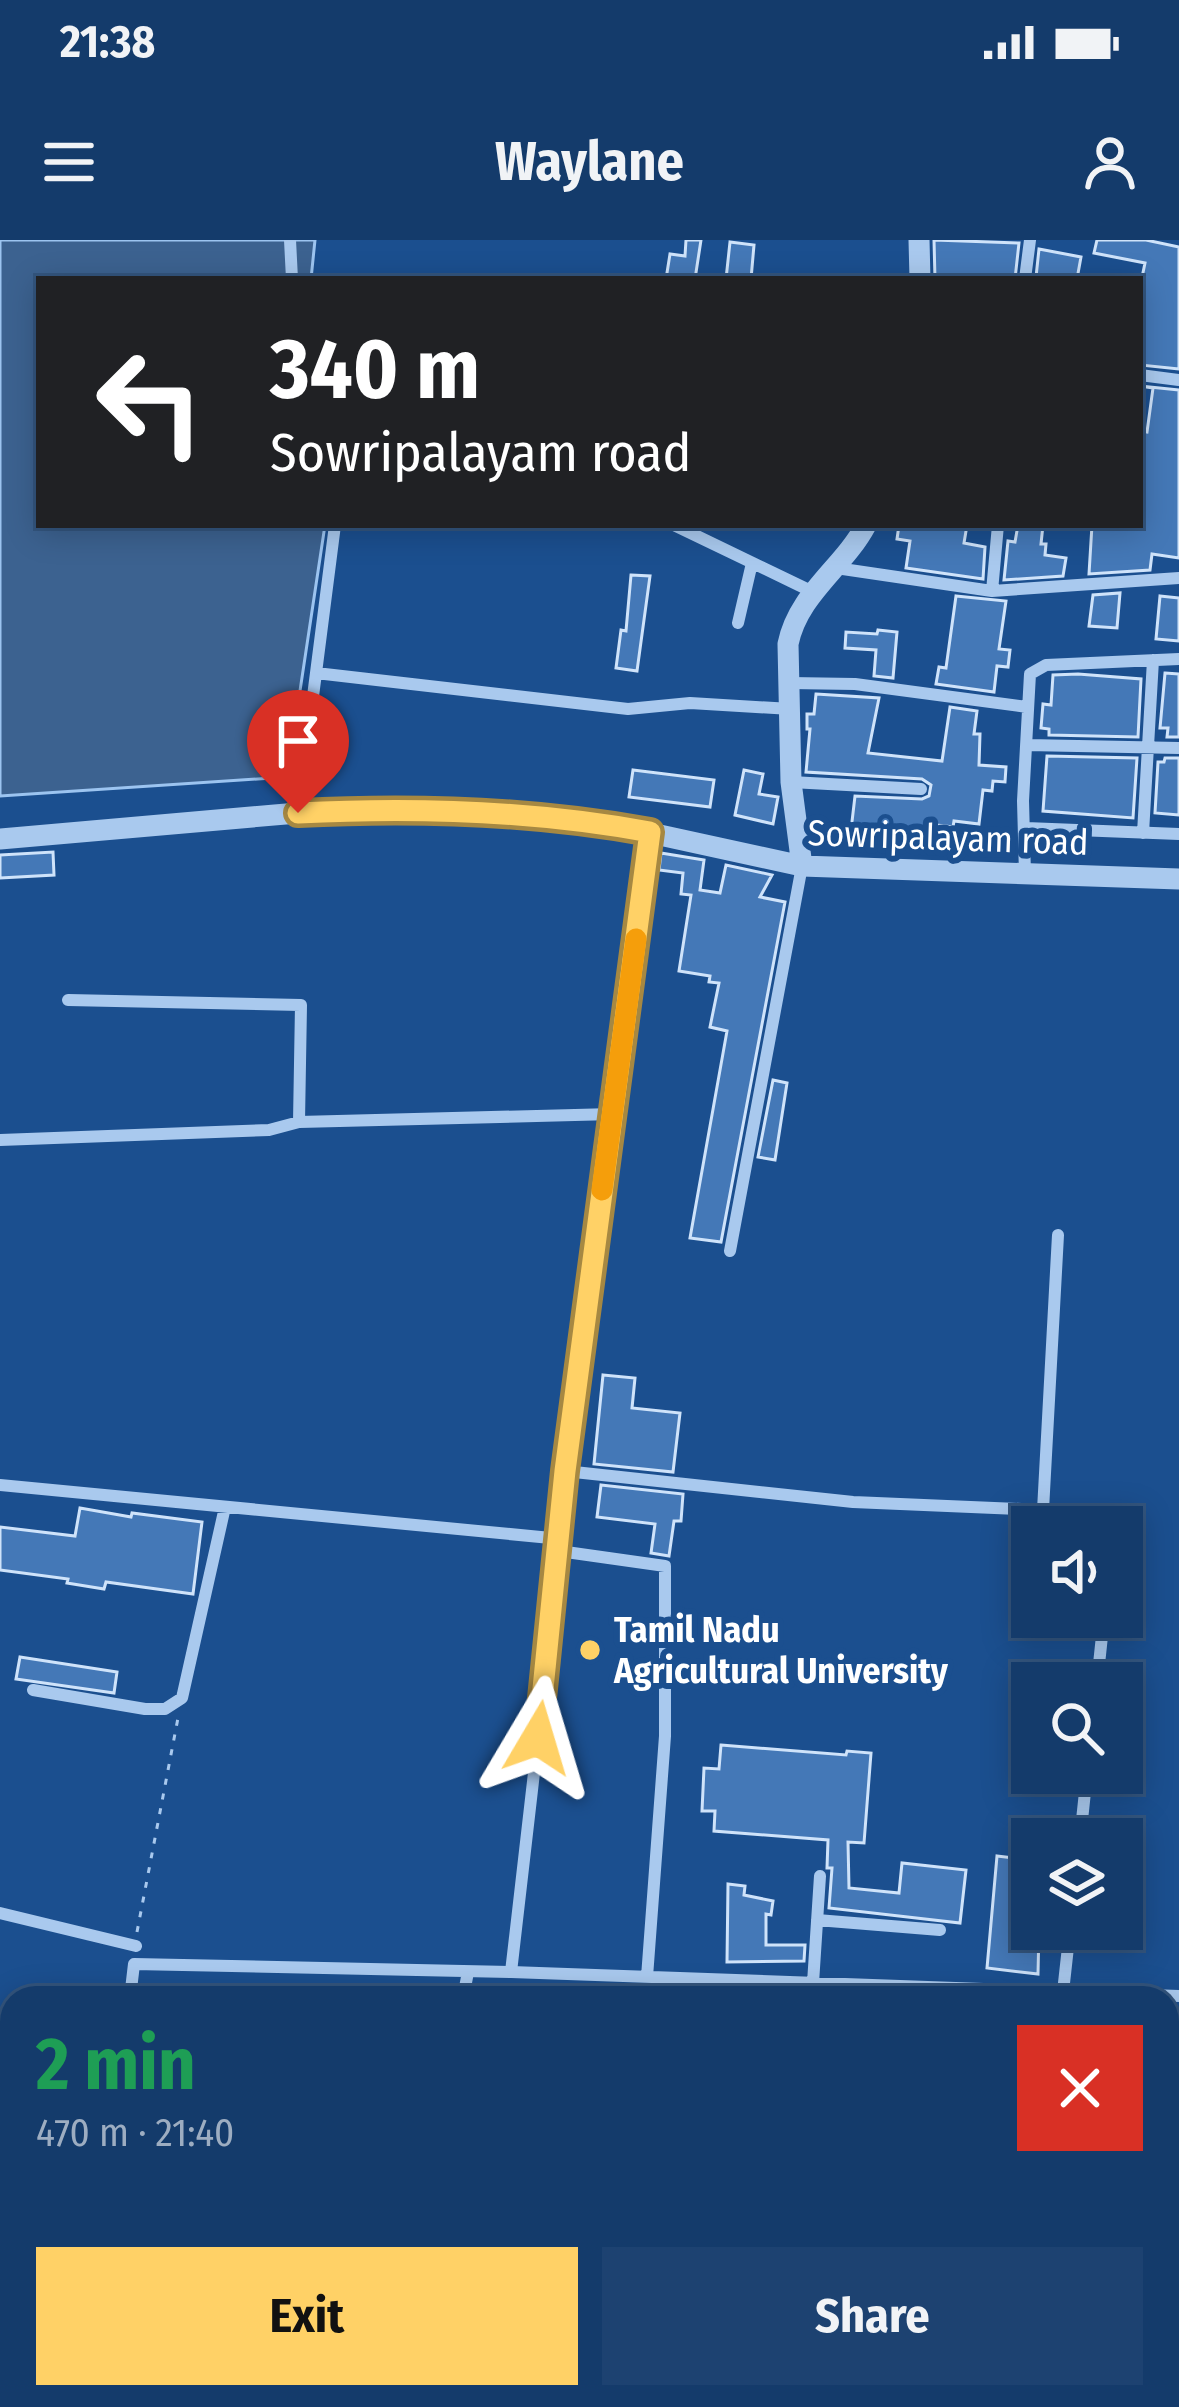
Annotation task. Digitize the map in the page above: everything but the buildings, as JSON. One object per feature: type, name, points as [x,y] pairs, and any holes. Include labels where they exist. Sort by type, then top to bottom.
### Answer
[{"type":"street","points":[[290,240],[292,276]]},
{"type":"street","points":[[919,240],[920,276]]},
{"type":"street","points":[[1025,276],[1030,240]]},
{"type":"street","points":[[1143,375],[1179,380]]},
{"type":"street","points":[[298,813],[335,528]]},
{"type":"street","points":[[680,528],[813,592]]},
{"type":"street","points":[[730,1251],[802,866],[791,782],[788,644],[792,623],[864,528]]},
{"type":"street","points":[[992,591],[998,528]]},
{"type":"street","points":[[738,622],[752,562]]},
{"type":"street","points":[[836,568],[992,591],[1179,578]]},
{"type":"street","points":[[1025,874],[1023,801],[1030,674],[1046,665],[1179,659]]},
{"type":"street","points":[[1143,833],[1153,660]]},
{"type":"street","points":[[316,673],[628,709],[690,703],[790,709]]},
{"type":"street","points":[[790,683],[855,684],[1028,707]]},
{"type":"street","points":[[1027,745],[1179,748]]},
{"type":"street","points":[[791,782],[921,789]]},
{"type":"street","name":"Sowripalayam road","points":[[0,838],[298,813],[452,812],[650,832],[802,866],[1179,879]]},
{"type":"street","points":[[1026,828],[1179,834]]},
{"type":"street","points":[[511,1972],[565,1471],[650,832]]},
{"type":"street","points":[[68,1000],[301,1005],[298,1122]]},
{"type":"street","points":[[0,1141],[269,1130],[298,1122],[613,1114]]},
{"type":"street","points":[[1043,1506],[1058,1235]]},
{"type":"street","points":[[565,1471],[853,1502],[1011,1509]]},
{"type":"street","points":[[0,1485],[560,1545],[665,1566],[665,1736],[647,1977]]},
{"type":"street","points":[[33,1690],[145,1709],[165,1709],[182,1698],[225,1507]]},
{"type":"street","points":[[813,1983],[820,1876]]},
{"type":"street","points":[[0,1913],[136,1946]]},
{"type":"street","points":[[817,1920],[940,1930]]},
{"type":"street","points":[[1064,1986],[1068,1950]]},
{"type":"street","points":[[131,1986],[134,1964],[511,1972],[821,1986]]},
{"type":"street","points":[[465,1986],[468,1972]]},
{"type":"path","points":[[136,1946],[182,1698]]},
{"type":"water","points":[[0,240],[315,240],[311,276],[36,276],[36,528],[325,528],[287,777],[0,796]]},
{"type":"slow traffic","points":[[602,1190],[636,939]]},
{"type":"place","name":"Tamil Nadu Agricultural University","points":[[590,1650]]},
{"type":"route","points":[[298,813],[452,812],[650,832],[565,1471],[538,1738]]}]
